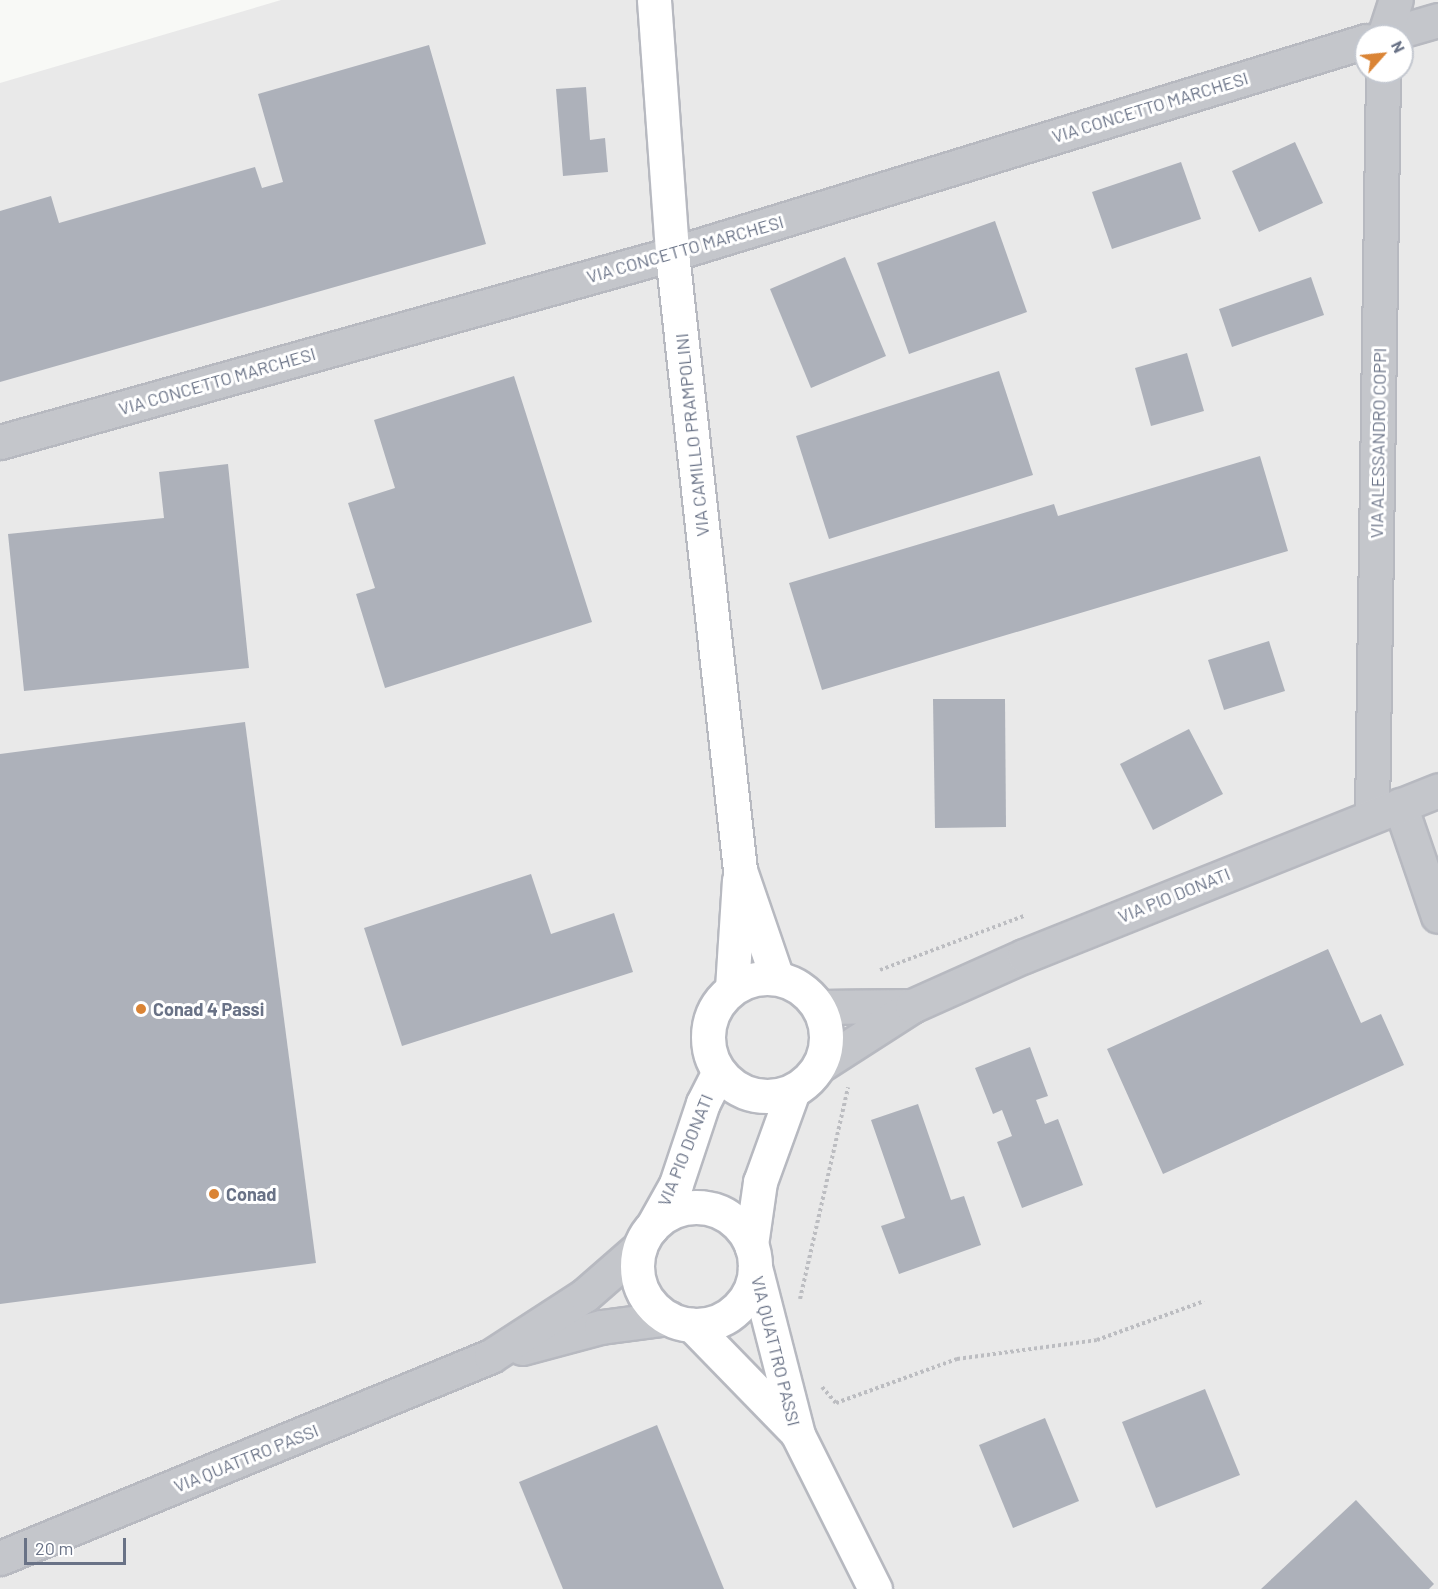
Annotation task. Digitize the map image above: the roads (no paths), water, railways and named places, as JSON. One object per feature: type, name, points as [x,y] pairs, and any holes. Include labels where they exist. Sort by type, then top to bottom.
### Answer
[{"type":"main road","name":"VIA CAMILLO PRAMPOLINI","points":[[654,0],[672,254],[740,870],[732,988]]},
{"type":"main road","name":"VIA CAMILLO PRAMPOLINI","points":[[740,870],[777,978]]},
{"type":"main road","points":[[732,988],[746,981],[777,978],[795,984],[819,1007],[827,1037],[819,1066]]},
{"type":"main road","name":"VIA PIO DONATI","points":[[732,988],[715,1007],[707,1033],[711,1059],[718,1072],[733,1087],[752,1095],[773,1097],[793,1091]]},
{"type":"main road","name":"VIA PIO DONATI","points":[[718,1072],[703,1103],[676,1184],[646,1237],[637,1268],[642,1288],[652,1306],[681,1321],[721,1319],[739,1306],[750,1288],[760,1182],[793,1091],[819,1066]]},
{"type":"main road","name":"VIA PIO DONATI","points":[[646,1237],[671,1212],[706,1208],[729,1217],[753,1256]]},
{"type":"main road","name":"VIA QUATTRO PASSI","points":[[753,1256],[798,1435],[875,1589]]},
{"type":"main road","name":"VIA QUATTRO PASSI","points":[[681,1321],[798,1435]]},
{"type":"street","points":[[1388,24],[1396,0]]},
{"type":"street","points":[[1414,27],[1438,20]]},
{"type":"street","name":"VIA CONCETTO MARCHESI","points":[[0,442],[672,254],[1354,45]]},
{"type":"street","name":"VIA ALESSANDRO COPPI","points":[[1383,84],[1386,810],[1438,916]]},
{"type":"street","name":"VIA PIO DONATI","points":[[819,1066],[912,1006],[1438,790]]},
{"type":"street","name":"VIA PIO DONATI","points":[[819,1007],[912,1006]]},
{"type":"street","name":"VIA QUATTRO PASSI","points":[[491,1356],[585,1295],[646,1237]]},
{"type":"street","name":"VIA QUATTRO PASSI","points":[[0,1558],[491,1356],[601,1327],[681,1321]]},
{"type":"place","name":"Conad 4 Passi","points":[[141,1009]]},
{"type":"place","name":"Conad","points":[[214,1194]]}]
